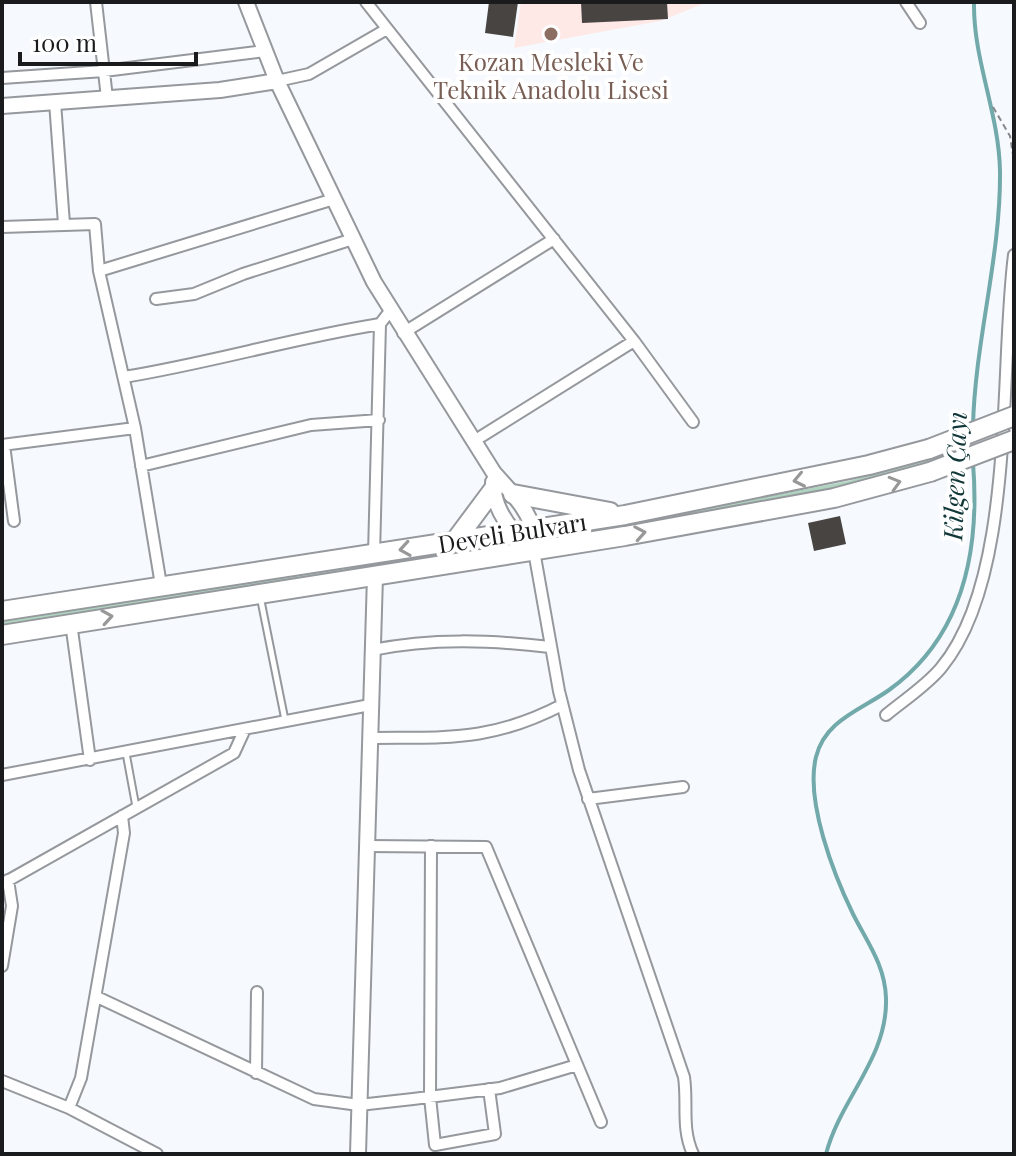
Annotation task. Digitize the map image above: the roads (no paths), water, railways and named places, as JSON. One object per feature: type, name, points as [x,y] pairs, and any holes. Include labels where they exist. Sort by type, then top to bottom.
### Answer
[{"type":"highway","name":"Develi Bulvarı","points":[[2,611],[625,515],[869,465],[929,449],[1014,416]]},
{"type":"highway","name":"Develi Bulvarı","points":[[2,635],[534,551],[834,498],[930,472],[1014,440]]},
{"type":"highway","points":[[455,541],[494,482]]},
{"type":"highway","points":[[513,494],[625,515]]},
{"type":"street","points":[[96,2],[107,98]]},
{"type":"street","points":[[246,2],[277,81],[390,311],[474,441],[494,482],[511,532],[534,551]]},
{"type":"street","points":[[366,2],[634,341],[693,422]]},
{"type":"street","points":[[906,2],[920,23]]},
{"type":"street","points":[[2,106],[220,90],[277,81],[309,74],[387,29]]},
{"type":"street","points":[[2,78],[104,71],[265,51]]},
{"type":"street","points":[[55,102],[64,224]]},
{"type":"street","points":[[99,271],[334,199]]},
{"type":"street","points":[[2,227],[95,224],[99,271],[135,428],[161,585]]},
{"type":"street","points":[[156,299],[194,294],[243,274],[353,239]]},
{"type":"street","points":[[403,333],[554,239]]},
{"type":"street","points":[[886,715],[942,668],[978,604],[1000,493],[1008,298],[1014,255]]},
{"type":"street","points":[[374,554],[380,324],[390,311]]},
{"type":"street","points":[[124,377],[212,362],[324,333],[380,324]]},
{"type":"street","points":[[474,441],[634,341]]},
{"type":"street","points":[[141,466],[311,425],[379,420]]},
{"type":"street","points":[[14,521],[3,445],[135,428]]},
{"type":"street","points":[[494,482],[513,494],[534,529],[534,551],[562,705],[588,799],[684,1077],[687,1097],[685,1137],[693,1154]]},
{"type":"street","points":[[358,1154],[375,576]]},
{"type":"street","points":[[71,623],[90,760]]},
{"type":"street","points":[[372,650],[468,640],[550,647]]},
{"type":"street","points":[[2,775],[370,705]]},
{"type":"street","points":[[370,738],[479,736],[523,725],[562,705]]},
{"type":"street","points":[[2,966],[12,906],[5,882],[234,753],[245,729]]},
{"type":"street","points":[[588,799],[683,787]]},
{"type":"street","points":[[69,1108],[81,1078],[97,997],[124,833],[122,816]]},
{"type":"street","points":[[367,846],[486,847],[601,1122]]},
{"type":"street","points":[[431,846],[430,1097],[435,1145],[495,1134],[489,1089]]},
{"type":"street","points":[[256,1073],[257,992]]},
{"type":"street","points":[[97,997],[314,1099],[359,1105],[430,1097],[489,1089],[577,1065]]},
{"type":"street","points":[[2,1081],[69,1108],[157,1154]]},
{"type":"lane","points":[[259,594],[285,721]]},
{"type":"lane","points":[[126,753],[136,808]]},
{"type":"waterway","name":"Kilgen Çayı","points":[[973,426],[978,362],[996,235],[1000,171],[999,149],[978,45],[974,2]]},
{"type":"waterway","name":"Kilgen Çayı","points":[[826,1154],[842,1115],[872,1059],[885,1020],[886,998],[879,964],[846,898],[823,837],[814,795],[816,757],[827,734],[836,725],[889,690],[914,669],[950,618],[969,559],[973,528],[973,463]]},
{"type":"place","name":"Kozan Mesleki Ve Teknik Anadolu Lisesi","points":[[551,34]]}]
